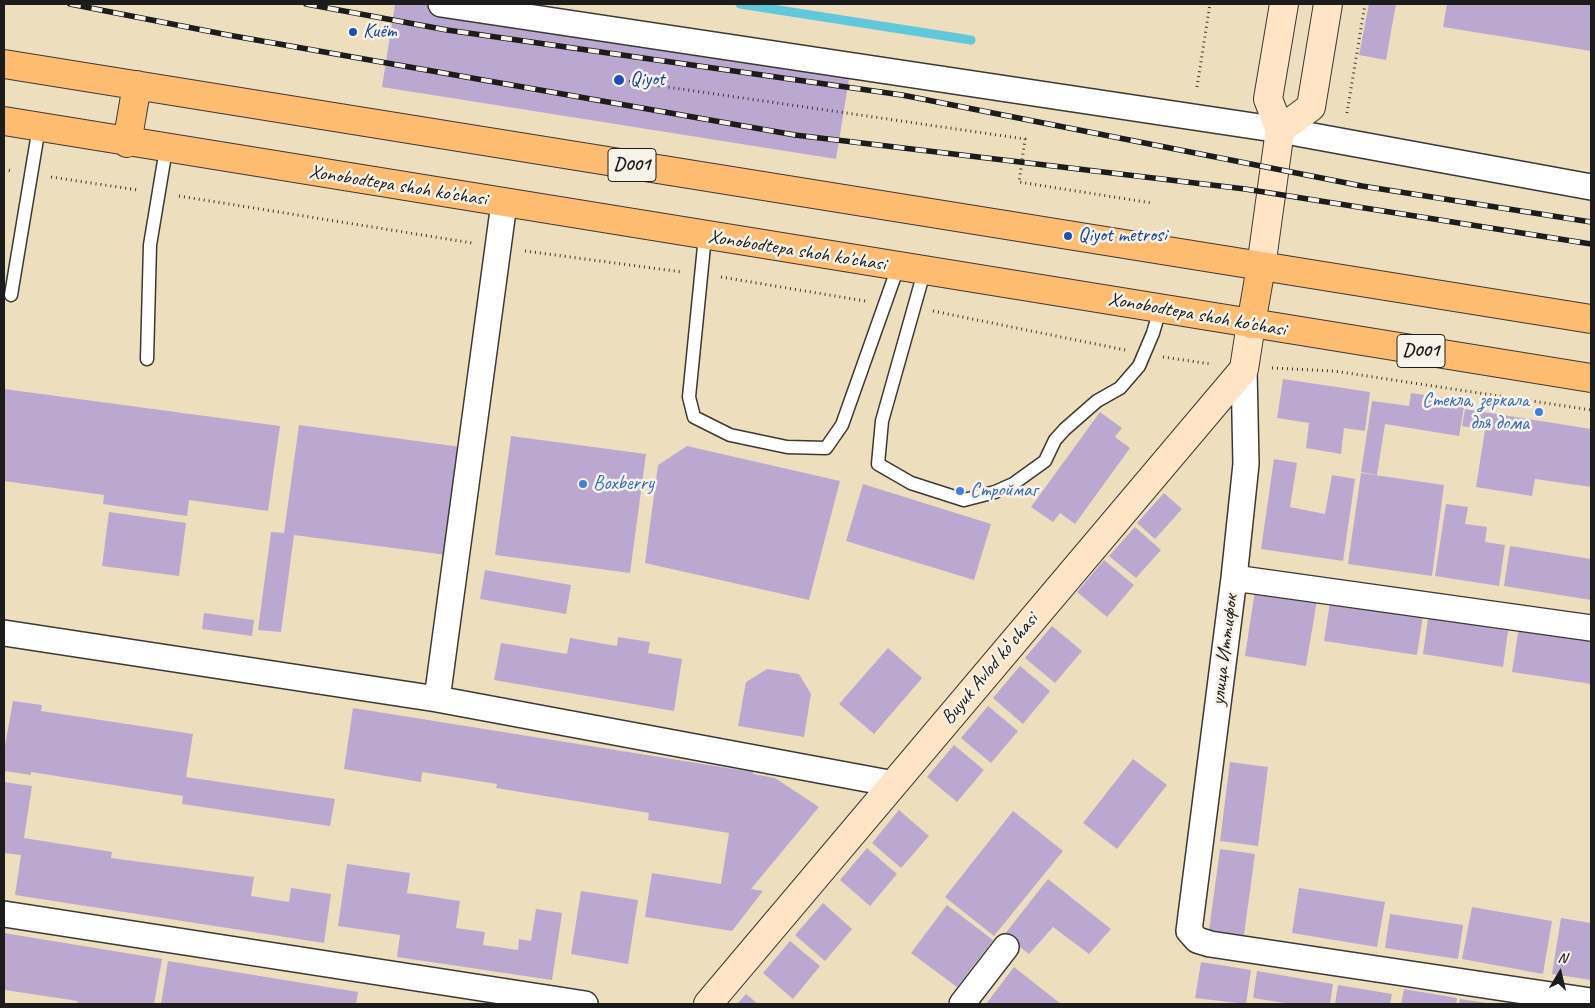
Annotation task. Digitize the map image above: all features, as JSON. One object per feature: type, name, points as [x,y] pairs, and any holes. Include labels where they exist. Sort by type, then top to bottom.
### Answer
[{"type":"highway","name":"D001","points":[[4,64],[1591,319]]},
{"type":"highway","points":[[128,143],[137,85]]},
{"type":"highway","name":"Xonobodtepa shoh ko'chasi","points":[[4,121],[128,143],[1591,378]]},
{"type":"highway","points":[[1251,324],[1261,267]]},
{"type":"street","points":[[441,4],[1280,130],[1591,187]]},
{"type":"street","points":[[1261,267],[1280,130],[1268,99],[1284,4]]},
{"type":"street","points":[[1280,130],[1311,107],[1328,4]]},
{"type":"street","points":[[437,699],[504,203]]},
{"type":"street","points":[[1244,368],[1251,324]]},
{"type":"street","name":"улица Иттифок","points":[[1244,368],[1246,464],[1234,578],[1189,931],[1197,940],[1210,944],[1591,1001]]},
{"type":"street","name":"Buyuk Avlod koʻchasi","points":[[708,1004],[1244,368]]},
{"type":"street","points":[[1234,578],[1591,628]]},
{"type":"street","points":[[4,632],[437,699],[894,784]]},
{"type":"street","points":[[4,914],[585,1004]]},
{"type":"street","points":[[962,1004],[1006,947]]},
{"type":"lane","points":[[10,295],[39,127]]},
{"type":"lane","points":[[147,359],[150,245],[166,149]]},
{"type":"lane","points":[[705,236],[689,396],[694,417],[730,435],[787,447],[826,448],[837,433],[842,425],[885,304],[911,269]]},
{"type":"lane","points":[[911,269],[915,308],[882,420],[878,464],[911,483],[964,500],[996,492],[1013,484],[1045,461],[1056,440],[1065,429],[1097,401],[1120,388],[1139,366],[1160,310]]},
{"type":"path","points":[[1197,87],[1210,4]]},
{"type":"path","points":[[1347,113],[1365,4]]},
{"type":"path","points":[[619,80],[1025,139],[1019,182],[1152,203]]},
{"type":"path","points":[[4,169],[498,248],[701,274],[885,304]]},
{"type":"path","points":[[915,308],[963,316],[1144,354],[1244,368],[1260,367],[1334,371],[1591,410]]},
{"type":"building","points":[[395,4],[451,4],[851,67],[836,159],[382,87]]},
{"type":"building","points":[[1369,4],[1396,4],[1386,60],[1359,55]]},
{"type":"building","points":[[1447,4],[1591,4],[1591,51],[1443,27]]},
{"type":"building","points":[[1283,379],[1370,392],[1365,431],[1344,428],[1341,454],[1306,448],[1309,423],[1277,418]]},
{"type":"building","points":[[4,389],[280,426],[268,511],[189,500],[187,516],[103,504],[104,495],[4,481]]},
{"type":"building","points":[[1411,393],[1465,401],[1459,436],[1385,424],[1377,475],[1361,472],[1372,401],[1409,406]]},
{"type":"building","points":[[1465,409],[1591,429],[1591,487],[1535,479],[1532,496],[1476,487],[1485,430],[1462,426]]},
{"type":"building","points":[[1100,412],[1122,428],[1115,437],[1130,448],[1075,524],[1060,513],[1053,522],[1031,507]]},
{"type":"building","points":[[299,425],[461,447],[447,555],[294,535],[281,632],[258,630],[271,532],[284,533]]},
{"type":"building","points":[[511,436],[646,454],[630,573],[495,555]]},
{"type":"building","points":[[687,446],[840,481],[809,600],[645,563],[658,465]]},
{"type":"building","points":[[1274,459],[1297,463],[1290,507],[1325,514],[1332,475],[1355,479],[1343,561],[1261,549]]},
{"type":"building","points":[[1361,473],[1444,485],[1432,576],[1348,564]]},
{"type":"building","points":[[863,484],[991,524],[974,580],[846,541]]},
{"type":"building","points":[[1164,493],[1182,509],[1155,539],[1137,523]]},
{"type":"building","points":[[1446,504],[1468,507],[1465,524],[1487,527],[1485,542],[1505,545],[1499,586],[1435,576]]},
{"type":"building","points":[[109,512],[186,523],[179,576],[102,566]]},
{"type":"building","points":[[1135,527],[1161,550],[1136,578],[1109,556]]},
{"type":"building","points":[[1510,546],[1591,559],[1591,600],[1504,586]]},
{"type":"building","points":[[1104,560],[1134,585],[1107,617],[1077,592]]},
{"type":"building","points":[[485,570],[571,585],[566,614],[480,599]]},
{"type":"building","points":[[1255,590],[1317,600],[1306,666],[1245,656]]},
{"type":"building","points":[[1330,602],[1423,615],[1417,655],[1324,641]]},
{"type":"building","points":[[1429,612],[1509,624],[1503,667],[1423,654]]},
{"type":"building","points":[[204,613],[254,620],[252,636],[202,629]]},
{"type":"building","points":[[1052,626],[1082,651],[1055,683],[1025,658]]},
{"type":"building","points":[[1519,626],[1591,637],[1591,684],[1512,672]]},
{"type":"building","points":[[618,637],[650,642],[648,653],[682,659],[674,711],[494,680],[501,643],[567,654],[570,638],[617,646]]},
{"type":"building","points":[[888,648],[922,678],[874,734],[839,704]]},
{"type":"building","points":[[1020,666],[1050,691],[1023,724],[993,698]]},
{"type":"building","points":[[767,669],[799,674],[811,694],[804,737],[738,726],[746,682]]},
{"type":"building","points":[[13,701],[42,705],[41,711],[193,734],[186,777],[335,799],[330,826],[182,804],[183,796],[31,772],[31,775],[4,771],[4,751]]},
{"type":"building","points":[[988,706],[1018,731],[991,763],[961,738]]},
{"type":"building","points":[[353,708],[753,772],[753,774],[775,778],[819,807],[751,889],[763,891],[732,931],[645,917],[652,873],[721,884],[729,833],[648,820],[649,813],[496,788],[497,784],[422,772],[421,782],[344,769]]},
{"type":"building","points":[[954,745],[984,770],[957,802],[927,777]]},
{"type":"building","points":[[1133,759],[1167,785],[1117,849],[1083,823]]},
{"type":"building","points":[[1230,762],[1268,767],[1258,846],[1220,841]]},
{"type":"building","points":[[4,782],[32,786],[24,838],[112,852],[111,858],[254,877],[251,896],[289,902],[291,888],[331,894],[324,943],[15,895],[21,855],[4,853]]},
{"type":"building","points":[[899,810],[929,836],[901,868],[872,843]]},
{"type":"building","points":[[1013,811],[1063,851],[994,936],[945,897]]},
{"type":"building","points":[[867,848],[897,874],[870,906],[840,880]]},
{"type":"building","points":[[1220,849],[1255,854],[1244,935],[1209,930]]},
{"type":"building","points":[[347,864],[410,873],[407,893],[460,901],[456,928],[485,932],[483,945],[518,950],[519,939],[531,941],[536,909],[562,913],[552,980],[397,957],[400,935],[338,926]]},
{"type":"building","points":[[1048,879],[1111,929],[1089,954],[1053,927],[1029,954],[1004,935]]},
{"type":"building","points":[[1299,888],[1385,902],[1377,947],[1292,933]]},
{"type":"building","points":[[581,891],[638,900],[628,964],[571,954]]},
{"type":"building","points":[[823,903],[852,929],[825,961],[795,935]]},
{"type":"building","points":[[947,905],[993,940],[957,987],[911,953]]},
{"type":"building","points":[[1472,907],[1552,921],[1543,974],[1462,959]]},
{"type":"building","points":[[1390,914],[1463,925],[1458,959],[1385,948]]},
{"type":"building","points":[[1561,918],[1591,923],[1591,980],[1552,974]]},
{"type":"building","points":[[4,933],[162,959],[154,1004],[77,1004],[78,1001],[5,990],[4,993]]},
{"type":"building","points":[[790,941],[820,966],[793,999],[763,973]]},
{"type":"building","points":[[168,961],[358,992],[356,1004],[161,1004]]},
{"type":"building","points":[[1201,962],[1251,970],[1246,1004],[1195,998]]},
{"type":"building","points":[[1014,967],[1061,1004],[986,1004]]},
{"type":"building","points":[[1257,971],[1333,984],[1330,1004],[1291,1004],[1253,998]]},
{"type":"building","points":[[1338,985],[1392,994],[1390,1004],[1335,1004]]},
{"type":"building","points":[[1404,989],[1457,998],[1456,1004],[1401,1004]]},
{"type":"building","points":[[746,994],[758,1004],[737,1004]]},
{"type":"building","points":[[1460,999],[1487,1003],[1487,1004],[1459,1004]]},
{"type":"waterway","points":[[740,4],[971,40]]},
{"type":"railway","points":[[70,4],[228,35],[795,135],[1245,189],[1591,244]]},
{"type":"railway","points":[[306,4],[447,30],[902,95],[1362,186],[1591,222]]},
{"type":"place","name":"Киёт","points":[[353,32]]},
{"type":"place","name":"Qiyot","points":[[619,80]]},
{"type":"place","name":"Qiyot metrosi","points":[[1068,236]]},
{"type":"place","name":"Стекла, зеркала для дома","points":[[1539,412]]},
{"type":"place","name":"Boxberry","points":[[583,484]]},
{"type":"place","name":"Строймаг","points":[[960,491]]}]
